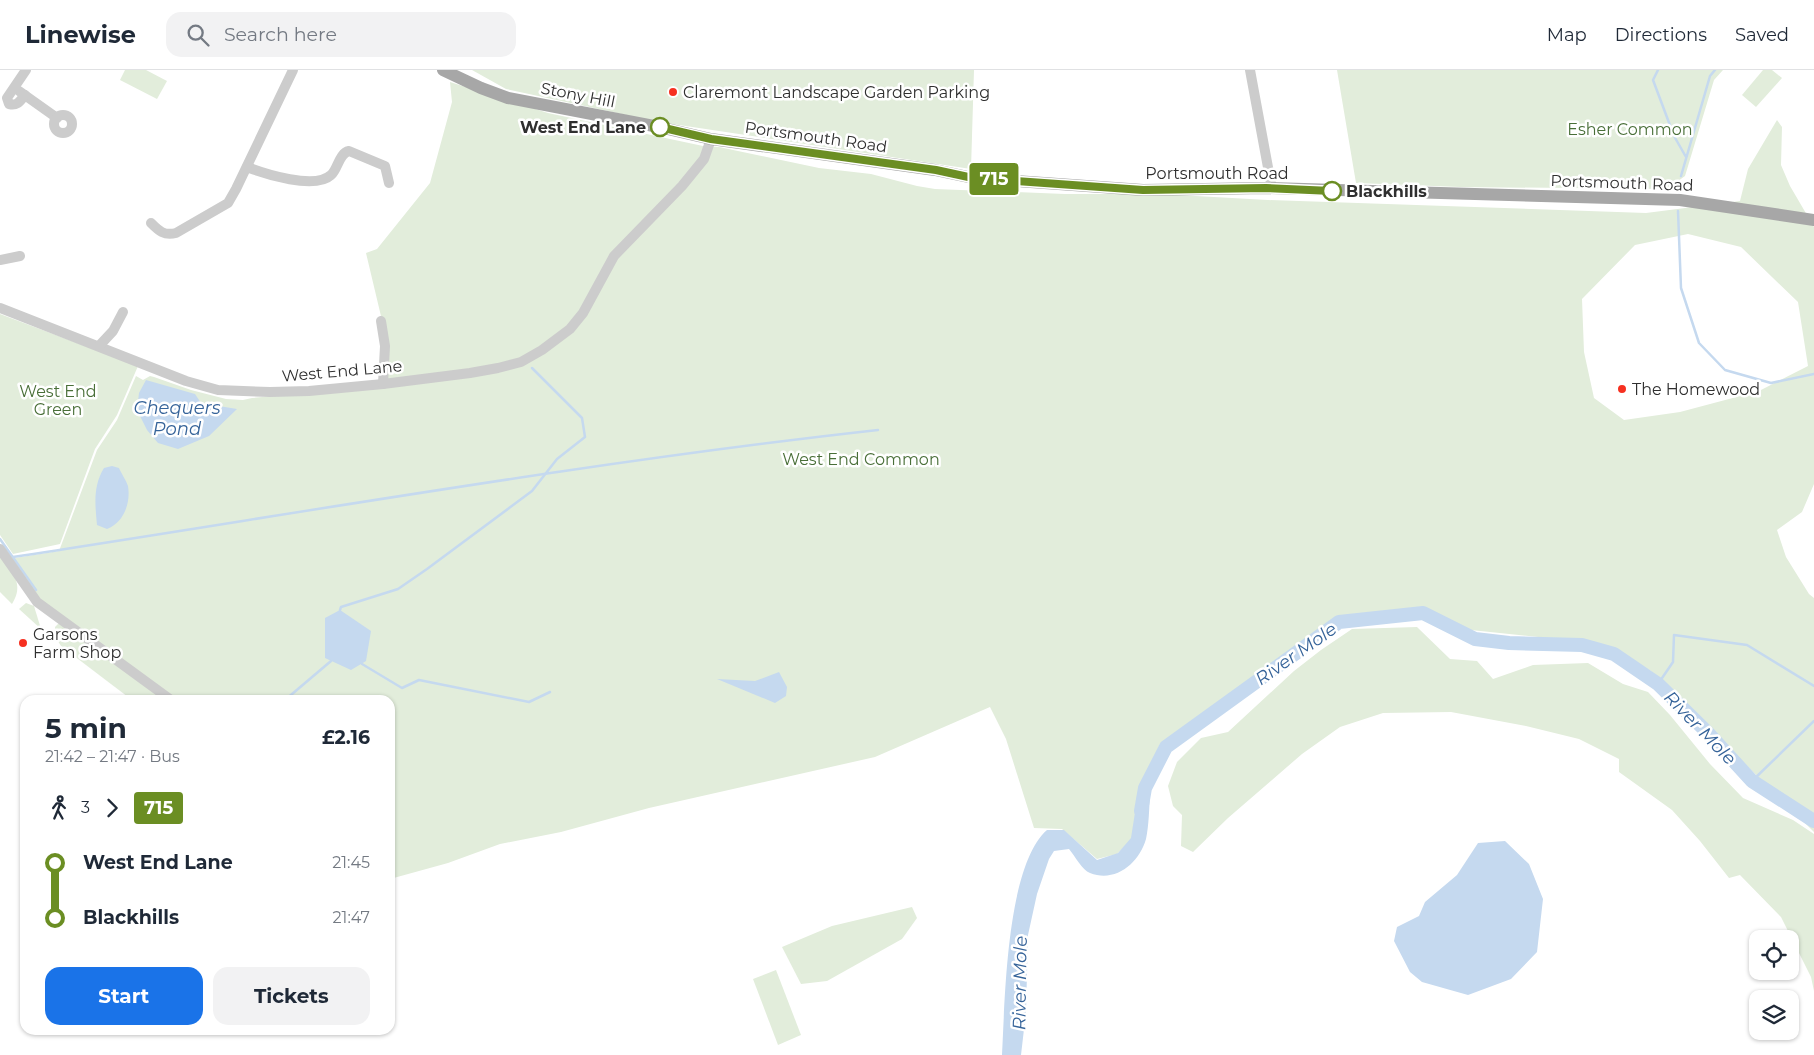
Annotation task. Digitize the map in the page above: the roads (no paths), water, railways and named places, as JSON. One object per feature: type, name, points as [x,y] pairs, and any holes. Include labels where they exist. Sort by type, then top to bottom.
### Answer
[{"type":"main road","name":"Stony Hill","points":[[443,70],[508,98],[711,139]]},
{"type":"main road","name":"Portsmouth Road","points":[[711,139],[936,170],[973,178],[1031,183],[1143,190],[1272,188],[1680,200],[1814,220]]},
{"type":"street","points":[[25,95],[18,104],[9,104],[7,98],[26,70]]},
{"type":"street","points":[[151,223],[159,231],[168,235],[183,229],[228,203],[294,70]]},
{"type":"street","points":[[1250,70],[1272,188]]},
{"type":"street","points":[[17,84],[19,91],[57,118]]},
{"type":"street","name":"West End Lane","points":[[0,308],[186,380],[218,390],[270,392],[383,384],[470,374],[498,368],[520,362],[542,350],[570,329],[584,313],[614,256],[682,186],[704,159],[711,139]]},
{"type":"street","points":[[247,167],[290,180],[325,179],[332,175],[346,151],[385,166],[389,183]]},
{"type":"street","points":[[0,260],[20,256]]},
{"type":"street","points":[[99,346],[113,331],[122,312]]},
{"type":"street","points":[[380,321],[385,346],[383,384]]},
{"type":"street","points":[[0,549],[37,602],[165,695]]},
{"type":"water","name":"Chequers Pond","points":[[146,380],[195,394],[201,403],[237,409],[209,436],[178,449],[158,443],[147,430],[137,410],[139,393]]},
{"type":"water","points":[[112,466],[119,468],[128,486],[129,493],[125,512],[113,526],[107,529],[97,525],[96,488],[104,468]]},
{"type":"water","points":[[340,610],[371,631],[366,661],[351,670],[325,658],[325,618]]},
{"type":"water","points":[[779,672],[787,687],[786,696],[775,703],[717,679],[755,681]]},
{"type":"water","points":[[1138,793],[1150,796],[1147,834],[1143,848],[1138,856],[1125,869],[1109,875],[1090,873],[1081,866],[1069,849],[1054,851],[1049,859],[1037,894],[1028,935],[1026,1012],[1021,1055],[1002,1055],[1010,936],[1023,873],[1033,848],[1047,830],[1064,830],[1097,860],[1118,853],[1131,838]]},
{"type":"water","points":[[1505,841],[1529,864],[1543,899],[1537,952],[1511,979],[1468,995],[1422,982],[1410,972],[1394,941],[1397,927],[1419,916],[1425,902],[1457,875],[1478,843]]},
{"type":"waterway","points":[[1658,70],[1653,80],[1674,136],[1686,157]]},
{"type":"waterway","points":[[1681,176],[1710,76],[1715,70]]},
{"type":"waterway","points":[[1679,192],[1680,187]]},
{"type":"waterway","points":[[1678,211],[1681,288],[1699,343],[1725,370],[1771,383],[1814,374]]},
{"type":"waterway","points":[[340,610],[341,607],[398,589],[427,569],[532,491],[557,459],[585,437],[582,418],[532,368]]},
{"type":"waterway","points":[[13,557],[661,457],[878,430]]},
{"type":"waterway","points":[[0,539],[36,590]]},
{"type":"waterway","name":"River Mole","points":[[1141,811],[1145,788],[1166,747],[1339,622],[1423,613],[1475,639],[1509,643],[1582,645],[1614,654],[1658,684],[1708,733],[1752,781],[1814,821]]},
{"type":"waterway","points":[[1658,684],[1673,662],[1674,635],[1747,645],[1814,686]]},
{"type":"waterway","points":[[291,695],[331,661]]},
{"type":"waterway","points":[[362,664],[402,688],[419,680],[529,702],[550,692]]},
{"type":"waterway","points":[[1752,781],[1814,721]]},
{"type":"place","name":"Claremont Landscape Garden Parking","points":[[673,92]]},
{"type":"place","name":"West End Lane","points":[[660,127]]},
{"type":"place","name":"Blackhills","points":[[1332,191]]},
{"type":"place","name":"The Homewood","points":[[1622,389]]},
{"type":"place","name":"Garsons Farm Shop","points":[[23,643]]},
{"type":"park label","name":"Esher Common","points":[[1630,129]]},
{"type":"park label","name":"West End Green","points":[[58,400]]},
{"type":"park label","name":"West End Common","points":[[861,459]]}]
